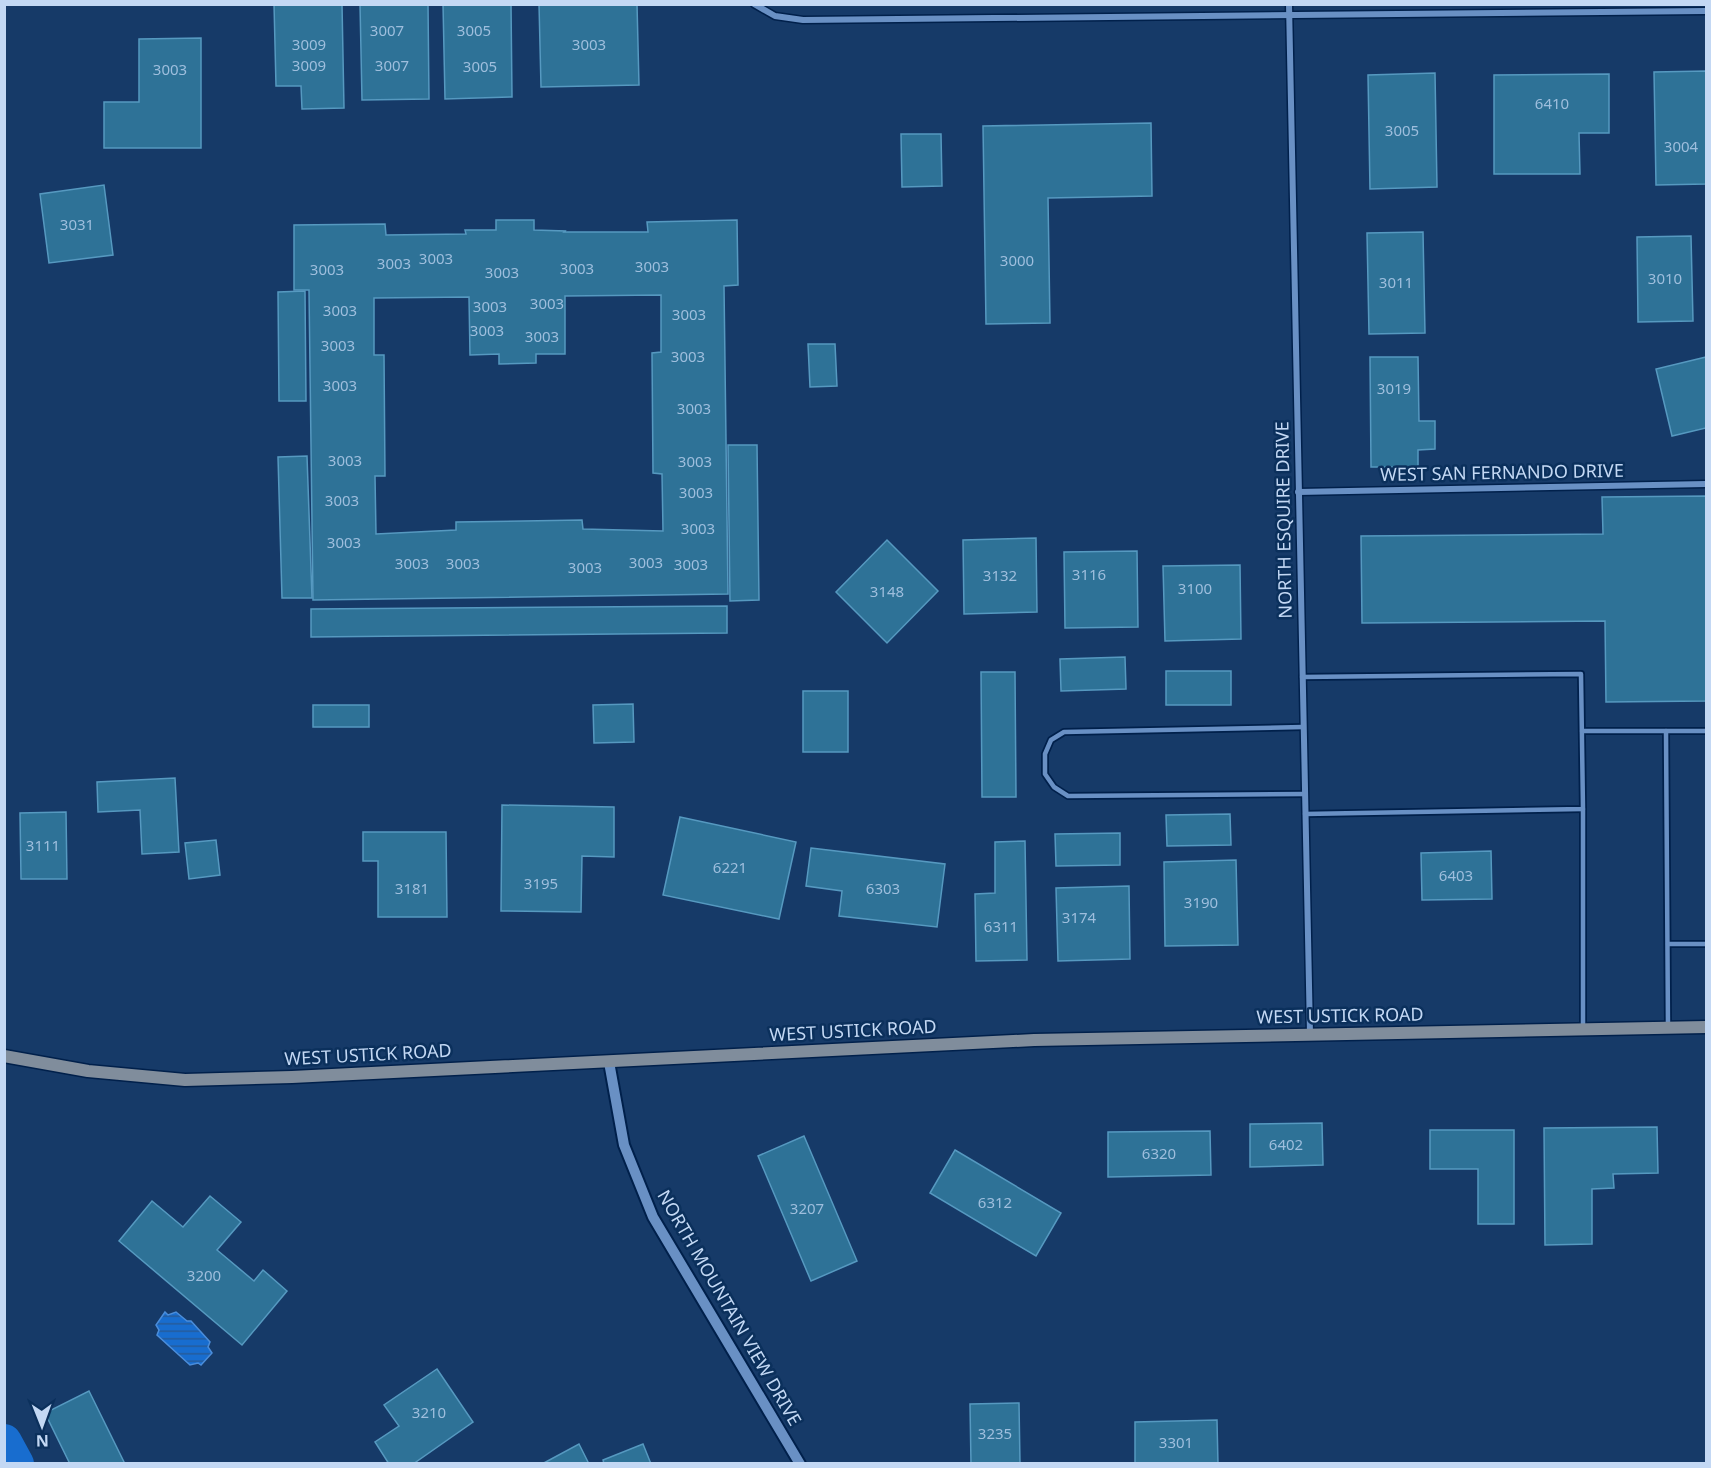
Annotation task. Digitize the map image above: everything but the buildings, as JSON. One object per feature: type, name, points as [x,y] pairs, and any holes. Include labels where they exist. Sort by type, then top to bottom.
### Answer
[{"type":"main road","name":"WEST USTICK ROAD","points":[[4,1056],[88,1071],[185,1080],[292,1077],[1034,1040],[1707,1027]]},
{"type":"street","name":"NORTH ESQUIRE DRIVE","points":[[1289,4],[1310,1035]]},
{"type":"street","points":[[755,5],[776,16],[803,20],[1707,11]]},
{"type":"street","name":"WEST SAN FERNANDO DRIVE","points":[[1298,492],[1707,484]]},
{"type":"street","name":"NORTH MOUNTAIN VIEW DRIVE","points":[[609,1062],[624,1145],[653,1217],[800,1464]]},
{"type":"lane","points":[[1302,677],[1581,674],[1583,1029]]},
{"type":"lane","points":[[1303,727],[1064,732],[1051,740],[1045,754],[1045,774],[1054,787],[1068,796],[1305,794]]},
{"type":"lane","points":[[1582,731],[1707,731]]},
{"type":"lane","points":[[1666,731],[1668,1027]]},
{"type":"lane","points":[[1305,814],[1582,809]]},
{"type":"lane","points":[[1668,944],[1707,944]]},
{"type":"water","points":[[165,1312],[168,1315],[176,1312],[187,1321],[191,1321],[210,1342],[208,1347],[212,1353],[201,1365],[198,1363],[190,1365],[157,1335],[159,1330],[156,1325]]},
{"type":"waterway","points":[[4,1442],[16,1464]]}]
